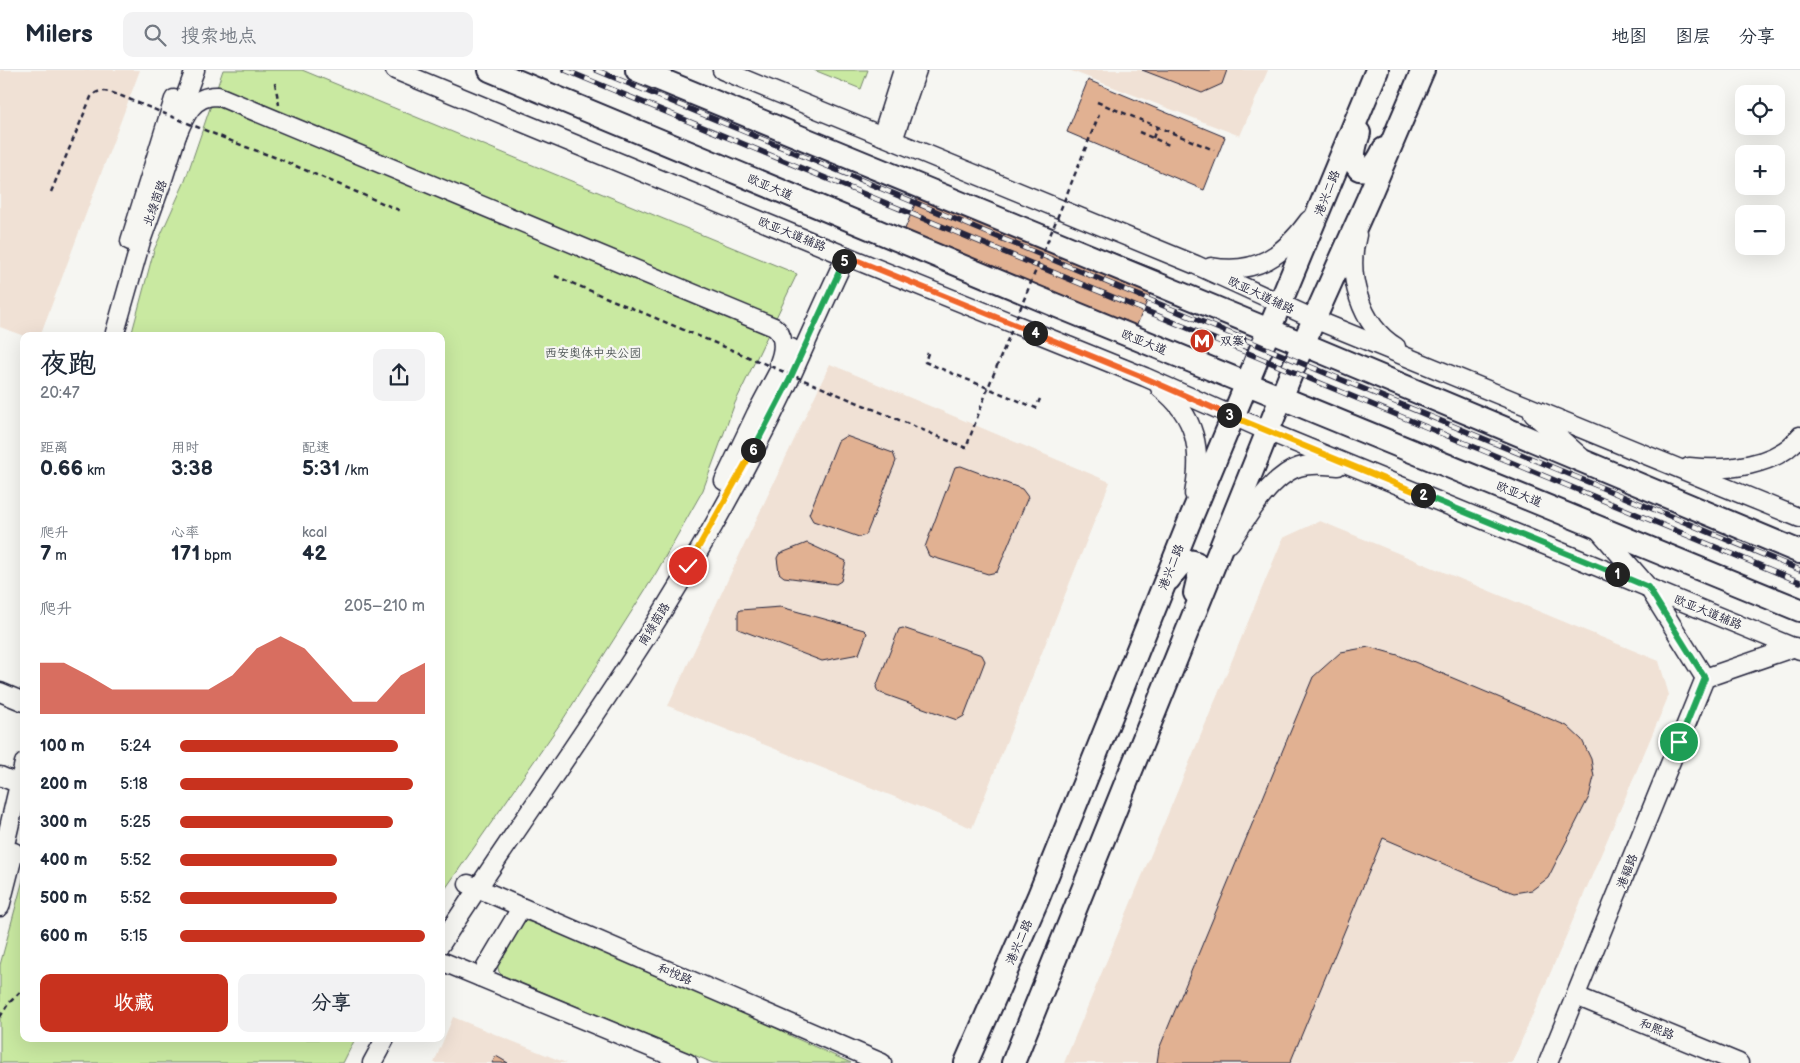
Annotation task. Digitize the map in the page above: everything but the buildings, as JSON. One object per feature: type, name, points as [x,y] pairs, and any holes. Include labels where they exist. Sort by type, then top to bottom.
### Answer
[{"type":"main road","name":"欧亚大道","points":[[490,70],[1247,384],[1800,610]]},
{"type":"main road","points":[[637,70],[1270,330],[1800,552]]},
{"type":"main road","name":"港兴二路","points":[[966,1063],[1038,898],[1188,525],[1377,70]]},
{"type":"main road","points":[[1377,70],[1355,146],[1354,160],[1360,169],[1368,170],[1374,166],[1411,99]]},
{"type":"main road","points":[[1013,1063],[1267,431],[1422,70]]},
{"type":"main road","points":[[1162,591],[1175,570],[1185,561],[1191,560],[1199,567],[1200,572],[1182,642]]},
{"type":"street","name":"北绿茵路","points":[[105,332],[140,204],[184,70]]},
{"type":"street","name":"北绿茵路","points":[[115,332],[141,241],[177,136],[180,112],[195,70]]},
{"type":"street","name":"欧亚大道辅路","points":[[395,70],[1145,378],[1371,474],[1797,648]]},
{"type":"street","name":"欧亚大道辅路","points":[[722,70],[1196,265],[1314,320],[1800,518]]},
{"type":"street","points":[[887,138],[904,70]]},
{"type":"street","points":[[887,138],[917,70]]},
{"type":"street","points":[[177,136],[184,118],[195,104],[208,95],[218,96],[774,327],[779,331],[783,344],[781,358],[770,388]]},
{"type":"street","points":[[1196,265],[1226,270],[1245,269],[1262,264],[1278,254],[1304,228],[1331,183]]},
{"type":"street","points":[[1368,199],[1354,246],[1354,270],[1357,291],[1363,311],[1373,328],[1390,344],[1422,363]]},
{"type":"street","name":"南绿茵路","points":[[445,937],[472,886],[600,691],[663,590],[729,472],[770,388],[841,254]]},
{"type":"street","name":"南绿茵路","points":[[445,919],[472,886],[577,744],[669,600],[756,446],[789,381],[841,254]]},
{"type":"street","points":[[1145,378],[1167,394],[1181,409],[1194,434],[1199,462],[1188,525]]},
{"type":"street","points":[[1523,405],[1589,464]]},
{"type":"street","points":[[1668,464],[1726,469],[1752,465],[1784,450],[1800,436]]},
{"type":"street","points":[[1209,575],[1262,496],[1280,478],[1298,468],[1316,464],[1339,466],[1371,474]]},
{"type":"street","points":[[1593,524],[1648,587],[1705,678],[1797,648]]},
{"type":"street","name":"港福路","points":[[1548,1063],[1705,678]]},
{"type":"street","points":[[0,692],[20,700]]},
{"type":"street","points":[[0,776],[20,784]]},
{"type":"street","points":[[0,866],[20,792]]},
{"type":"street","points":[[0,907],[20,829]]},
{"type":"street","name":"和悦路","points":[[472,886],[882,1063]]},
{"type":"street","points":[[480,977],[521,908]]},
{"type":"street","points":[[445,963],[688,1063]]},
{"type":"street","name":"和熙路","points":[[1576,996],[1739,1063]]},
{"type":"street","points":[[360,1063],[371,1042]]},
{"type":"street","points":[[372,1063],[383,1042]]},
{"type":"path","points":[[51,192],[91,97],[94,92],[100,90],[120,95],[246,147],[278,158],[401,211]]},
{"type":"path","points":[[1097,102],[1214,150]]},
{"type":"path","points":[[556,276],[966,448],[988,388],[1099,115]]},
{"type":"path","points":[[1153,138],[1157,127]]},
{"type":"path","points":[[1139,132],[1169,144]]},
{"type":"path","points":[[928,352],[925,362],[1036,408],[1040,398]]},
{"type":"path","points":[[0,1017],[8,1004],[20,992]]},
{"type":"shaded area","points":[[0,70],[140,70],[42,332],[20,332],[20,334],[0,327]]},
{"type":"shaded area","points":[[1069,70],[1268,70],[1240,136]]},
{"type":"shaded area","points":[[830,364],[1110,482],[972,828],[668,706]]},
{"type":"shaded area","points":[[1320,521],[1659,661],[1669,695],[1512,1063],[1064,1063],[1283,538]]},
{"type":"shaded area","points":[[453,1017],[566,1063],[434,1063],[443,1042],[445,1042],[445,1036]]},
{"type":"green space","name":"西安奥体中央公园","points":[[223,70],[302,70],[797,274],[735,403],[703,490],[656,573],[562,721],[445,889],[445,332],[132,332],[154,250],[185,181]]},
{"type":"green space","points":[[814,70],[868,70],[861,89]]},
{"type":"green space","points":[[20,891],[20,1042],[354,1042],[343,1063],[0,1063],[0,965]]},
{"type":"green space","points":[[526,921],[745,1011],[793,1037],[851,1063],[713,1063],[502,975],[497,964],[520,925]]},
{"type":"railway","points":[[565,70],[1800,582]]},
{"type":"railway","points":[[596,70],[1800,570]]},
{"type":"place","name":"双寨","points":[[1202,341]]},
{"type":"route","points":[[688,566],[756,446],[789,381],[846,256],[1648,587],[1705,678],[1679,742]]}]
